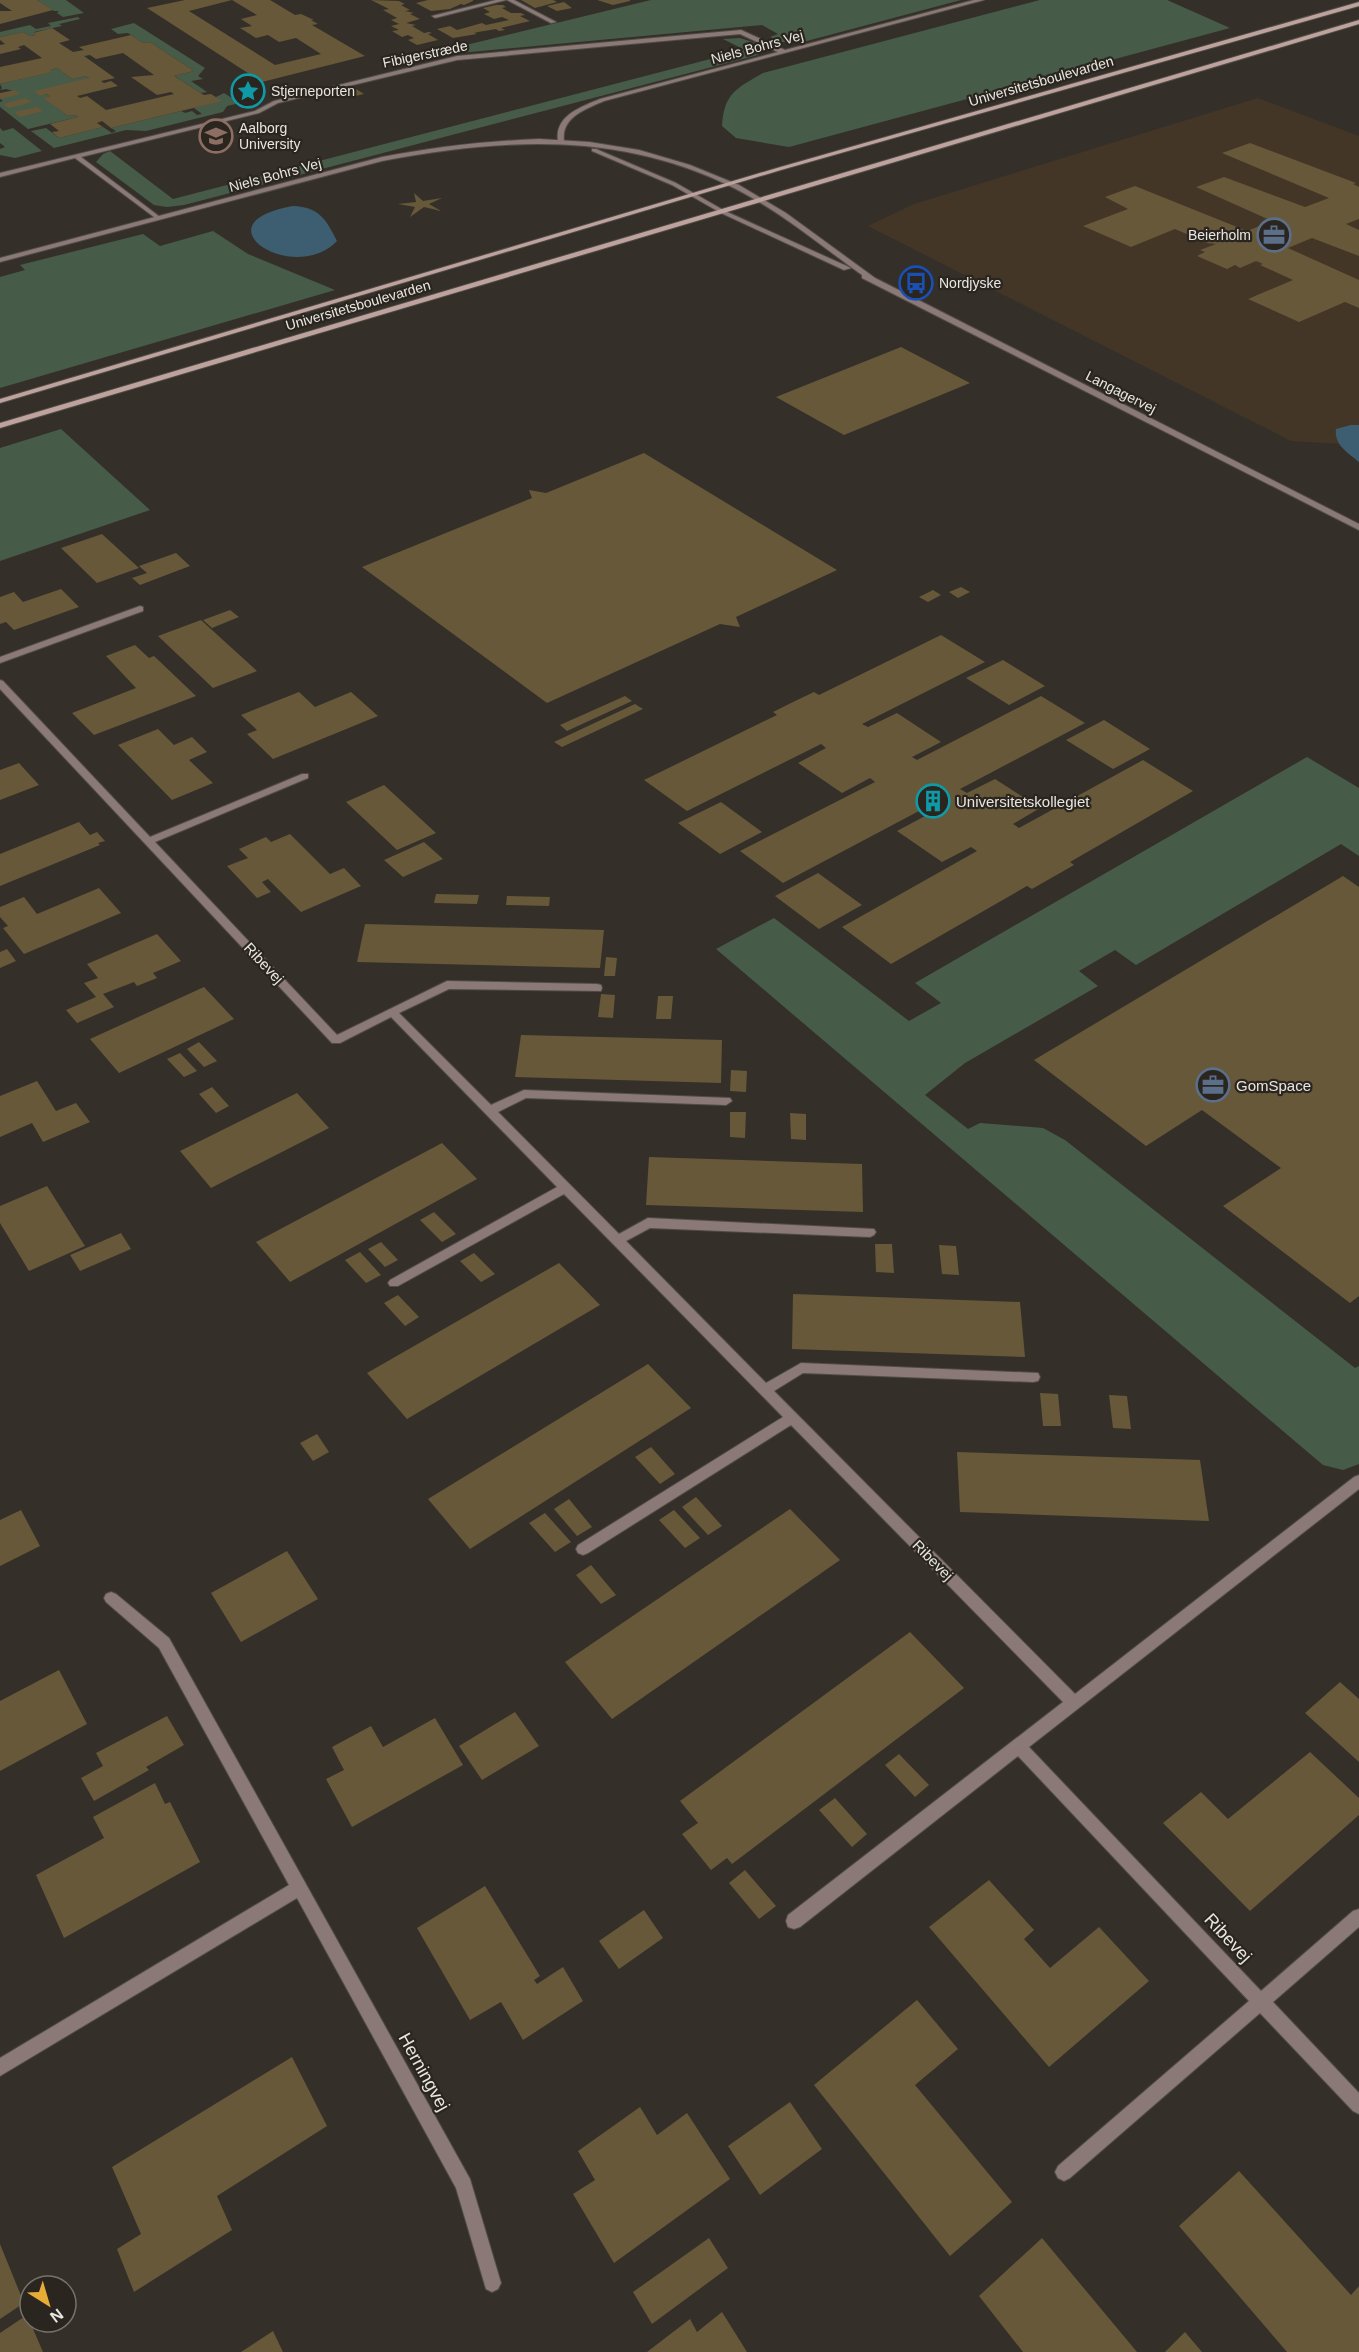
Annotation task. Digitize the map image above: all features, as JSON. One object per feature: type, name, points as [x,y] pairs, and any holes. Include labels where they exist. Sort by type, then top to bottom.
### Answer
[{"type":"main road","name":"Universitetsboulevarden","points":[[0,401],[730,184],[1359,4]]},
{"type":"main road","points":[[760,201],[1359,22]]},
{"type":"main road","name":"Universitetsboulevarden","points":[[0,426],[760,201]]},
{"type":"street","points":[[435,16],[503,0]]},
{"type":"street","points":[[510,0],[553,22]]},
{"type":"street","name":"Niels Bohrs Vej","points":[[561,141],[559,135],[561,126],[576,111],[602,100],[981,0]]},
{"type":"street","name":"Fibigerstræde","points":[[0,175],[257,112],[276,102],[457,58],[741,32],[784,52]]},
{"type":"street","name":"Niels Bohrs Vej","points":[[0,260],[382,159],[428,149],[511,140],[561,141],[622,147],[688,165],[743,192]]},
{"type":"street","name":"Niels Bohrs Vej","points":[[561,141],[606,153],[708,204]]},
{"type":"street","points":[[76,156],[158,218]]},
{"type":"street","name":"Langagervej","points":[[743,192],[784,214],[872,279]]},
{"type":"street","name":"Langagervej","points":[[708,204],[872,279],[1007,350],[1359,527]]},
{"type":"street","points":[[0,660],[140,609]]},
{"type":"street","name":"Ribevej","points":[[0,683],[336,1040],[447,986],[597,988]]},
{"type":"street","points":[[149,841],[305,776]]},
{"type":"street","name":"Ribevej","points":[[392,1012],[1074,1703]]},
{"type":"street","points":[[490,1111],[524,1094],[726,1101]]},
{"type":"street","points":[[394,1282],[566,1188]]},
{"type":"street","points":[[618,1240],[648,1222],[870,1232]]},
{"type":"street","points":[[765,1390],[801,1368],[1033,1377]]},
{"type":"street","points":[[583,1550],[793,1417]]},
{"type":"street","points":[[794,1921],[1359,1481]]},
{"type":"street","name":"Herningvej","points":[[111,1598],[164,1643],[464,2185],[492,2283]]},
{"type":"street","name":"Ribevej","points":[[1018,1746],[1359,2105]]},
{"type":"street","points":[[0,2068],[299,1888]]},
{"type":"street","points":[[1064,2172],[1359,1917]]},
{"type":"shaded area","points":[[1258,98],[1359,136],[1359,445],[1291,441],[868,226],[914,204]]},
{"type":"green space","points":[[37,0],[66,0],[84,13],[63,17],[57,13],[59,11],[54,11]]},
{"type":"green space","points":[[651,0],[961,0],[803,42],[781,42],[770,37],[778,34],[762,25],[417,57]]},
{"type":"green space","points":[[1040,0],[1167,0],[1230,28],[789,147],[736,138],[722,126],[726,106],[733,93],[763,73]]},
{"type":"green space","points":[[78,17],[80,19],[59,24],[62,26],[34,32],[36,35],[30,36],[23,32],[0,37],[0,32],[30,25],[36,29],[51,26],[48,23]]},
{"type":"green space","points":[[134,23],[205,68],[198,76],[203,79],[191,81],[207,92],[201,93],[174,76],[194,71],[150,42],[143,43],[128,33],[118,34],[111,29]]},
{"type":"green space","points":[[740,38],[765,46],[764,50],[758,55],[184,205],[167,207],[154,205],[96,162],[103,154],[110,151],[173,199],[745,50],[723,39]]},
{"type":"green space","points":[[57,68],[72,79],[86,76],[89,78],[40,96],[47,94],[50,96],[44,98],[68,116],[78,117],[28,129],[0,107],[0,102],[3,101],[0,99],[17,92],[0,90],[2,88],[0,84],[52,72],[50,70]]},
{"type":"green space","points":[[224,93],[240,103],[227,106],[223,112],[146,131],[126,130],[54,148],[31,131],[46,128],[59,138],[103,127],[112,133],[116,131],[111,128],[181,111],[202,114],[194,108]]},
{"type":"green space","points":[[0,128],[3,131],[13,128],[42,151],[15,158],[0,155],[0,149],[5,147],[0,143]]},
{"type":"green space","points":[[213,231],[248,254],[335,290],[0,388],[0,277],[25,270],[20,265],[143,234],[160,246]]},
{"type":"green space","points":[[61,429],[150,510],[0,561],[0,448]]},
{"type":"green space","points":[[1307,757],[1359,788],[1359,856],[1341,844],[1136,965],[1115,950],[1079,971],[1098,986],[965,1063],[925,1095],[968,1129],[980,1123],[1043,1128],[1065,1140],[1355,1368],[1359,1366],[1359,1464],[1343,1470],[1323,1465],[716,949],[774,918],[909,1021],[941,1003],[915,983]]},
{"type":"water","points":[[293,206],[309,209],[321,216],[337,241],[319,253],[298,257],[278,254],[262,247],[253,236],[252,225],[265,214]]},
{"type":"water","points":[[1359,425],[1359,462],[1337,440],[1336,429]]},
{"type":"building","points":[[0,0],[37,0],[53,10],[0,24],[0,11],[12,11],[0,3]]},
{"type":"building","points":[[185,0],[232,0],[270,0],[295,15],[301,14],[314,20],[311,20],[318,24],[312,25],[365,56],[262,82],[147,8]],"holes":[[[232,0],[257,15],[241,19],[252,26],[240,28],[256,38],[268,35],[279,42],[296,38],[321,54],[275,65],[189,11]]]},
{"type":"building","points":[[371,0],[399,1],[405,4],[401,5],[410,10],[405,11],[414,13],[410,14],[420,19],[406,23],[416,25],[412,26],[424,33],[432,33],[428,34],[438,40],[417,45],[408,40],[414,38],[408,35],[402,37],[392,31],[399,30],[391,26],[399,24],[391,20],[397,18],[383,10],[389,9]]},
{"type":"building","points":[[428,0],[473,1],[450,9],[431,11],[416,3]]},
{"type":"building","points":[[521,0],[553,0],[557,2],[535,8]]},
{"type":"building","points":[[597,0],[630,0],[630,1],[613,5]]},
{"type":"building","points":[[564,2],[572,8],[557,11],[547,6]]},
{"type":"building","points":[[503,5],[506,7],[502,8],[511,13],[521,13],[525,15],[520,16],[530,21],[501,28],[505,30],[496,29],[453,38],[437,29],[450,26],[457,30],[482,23],[486,25],[509,20],[502,17],[494,19],[484,14],[490,12],[483,8]]},
{"type":"building","points":[[52,28],[70,40],[59,43],[73,52],[84,50],[79,47],[131,35],[143,43],[150,42],[194,71],[174,76],[204,95],[211,94],[222,101],[111,128],[102,121],[97,123],[103,127],[59,138],[52,132],[59,131],[50,124],[78,117],[68,116],[43,98],[50,96],[47,94],[40,96],[34,91],[89,78],[86,76],[72,79],[57,68],[50,70],[53,72],[0,84],[0,67],[42,58],[24,45],[18,47],[21,49],[0,54],[0,45],[5,44],[0,37],[23,32],[30,36],[36,35],[33,33]],"holes":[[[123,53],[154,75],[131,77],[157,95],[171,92],[174,94],[106,110],[87,96],[80,98],[77,96],[118,86],[111,81],[104,83],[101,81],[115,78],[84,56],[90,55],[96,59]]]},
{"type":"building","points":[[353,87],[364,94],[347,98],[336,91]]},
{"type":"building","points":[[15,90],[20,94],[0,99],[0,93]]},
{"type":"building","points":[[26,98],[32,102],[9,108],[3,104]]},
{"type":"building","points":[[37,107],[43,111],[20,117],[14,112]]},
{"type":"building","name":"Beierholm","points":[[1250,143],[1356,183],[1353,184],[1359,187],[1359,219],[1346,224],[1359,230],[1359,256],[1312,238],[1288,248],[1359,280],[1359,308],[1345,302],[1299,322],[1248,299],[1293,280],[1260,265],[1263,264],[1256,261],[1240,268],[1235,265],[1227,269],[1197,256],[1205,252],[1200,250],[1216,244],[1207,243],[1175,229],[1131,247],[1083,226],[1128,209],[1105,197],[1135,186],[1247,231],[1272,221],[1196,187],[1224,177],[1305,207],[1329,198],[1222,153]]},
{"type":"building","points":[[414,193],[423,201],[442,198],[429,204],[441,211],[424,207],[410,217],[415,207],[398,204],[416,202]]},
{"type":"building","points":[[901,347],[970,383],[844,435],[776,397]]},
{"type":"building","points":[[644,453],[837,570],[736,617],[740,627],[720,624],[547,703],[362,567],[532,498],[529,490],[546,493]]},
{"type":"building","points":[[102,534],[139,568],[97,583],[61,548]]},
{"type":"building","points":[[176,553],[190,566],[140,585],[132,578],[147,573],[139,566]]},
{"type":"building","points":[[961,587],[970,592],[958,598],[949,592]]},
{"type":"building","points":[[61,589],[79,607],[14,630],[6,622],[0,624],[0,597],[14,592],[23,602]]},
{"type":"building","points":[[933,590],[941,595],[928,602],[919,597]]},
{"type":"building","points":[[230,610],[239,617],[212,628],[203,620]]},
{"type":"building","points":[[201,620],[257,671],[213,688],[158,636]]},
{"type":"building","name":"Universitetskollegiet","points":[[941,635],[985,662],[862,724],[868,727],[897,713],[941,742],[912,757],[917,760],[1041,696],[1085,723],[960,789],[967,793],[995,779],[1040,808],[1013,824],[1019,828],[1143,760],[1193,791],[1070,862],[1074,865],[1032,889],[1027,886],[891,964],[842,927],[977,851],[971,847],[942,862],[897,831],[925,816],[919,811],[783,883],[740,851],[875,782],[870,778],[842,793],[798,763],[826,748],[821,744],[687,811],[644,780],[777,715],[773,712],[793,702],[814,692],[819,695]]},
{"type":"building","points":[[135,645],[149,658],[154,656],[196,696],[94,735],[72,713],[136,688],[106,656]]},
{"type":"building","points":[[1003,660],[1045,686],[1009,705],[966,678]]},
{"type":"building","points":[[299,692],[315,707],[351,692],[378,716],[273,759],[247,734],[257,730],[241,715]]},
{"type":"building","points":[[625,696],[632,701],[567,731],[560,725]]},
{"type":"building","points":[[635,704],[643,709],[562,747],[554,742]]},
{"type":"building","name":"Universitetskollegiet","points":[[1104,720],[1150,749],[1113,769],[1066,740]]},
{"type":"building","points":[[158,729],[174,745],[192,737],[207,752],[189,760],[213,783],[172,800],[118,745]]},
{"type":"building","points":[[19,763],[39,785],[0,800],[0,770]]},
{"type":"building","points":[[384,785],[436,833],[397,850],[346,802]]},
{"type":"building","points":[[721,802],[762,832],[720,854],[678,823]]},
{"type":"building","points":[[79,822],[90,835],[97,832],[105,841],[0,886],[0,854]]},
{"type":"building","points":[[290,834],[330,874],[344,868],[361,886],[301,912],[268,879],[262,882],[271,892],[257,898],[227,866],[248,858],[239,849],[266,837],[271,842]]},
{"type":"building","points":[[424,842],[443,859],[403,877],[384,860]]},
{"type":"building","points":[[818,873],[862,905],[819,929],[775,896]]},
{"type":"building","name":"GomSpace","points":[[1343,876],[1359,887],[1359,1296],[1350,1303],[1223,1206],[1281,1168],[1202,1110],[1146,1146],[1034,1060]]},
{"type":"building","points":[[99,888],[121,913],[24,954],[3,928],[8,926],[0,917],[0,907],[24,897],[37,914]]},
{"type":"building","points":[[436,894],[479,895],[477,904],[434,903]]},
{"type":"building","points":[[507,896],[550,897],[549,906],[506,905]]},
{"type":"building","points":[[365,924],[604,930],[600,968],[357,962]]},
{"type":"building","points":[[157,934],[181,961],[153,973],[157,978],[137,986],[134,982],[103,994],[114,1007],[77,1023],[66,1010],[96,997],[84,983],[98,978],[87,964]]},
{"type":"building","points":[[7,949],[16,961],[0,968],[0,952]]},
{"type":"building","points":[[606,957],[617,958],[615,976],[604,976]]},
{"type":"building","points":[[204,987],[234,1019],[119,1073],[90,1039]]},
{"type":"building","points":[[601,994],[615,995],[613,1018],[598,1017]]},
{"type":"building","points":[[658,996],[673,996],[671,1019],[656,1019]]},
{"type":"building","points":[[521,1035],[722,1040],[721,1083],[515,1077]]},
{"type":"building","points":[[199,1042],[217,1061],[204,1067],[187,1049]]},
{"type":"building","points":[[180,1053],[197,1071],[184,1077],[167,1059]]},
{"type":"building","points":[[731,1070],[747,1071],[746,1092],[730,1091]]},
{"type":"building","points":[[37,1081],[56,1111],[76,1103],[90,1122],[43,1142],[32,1123],[0,1137],[0,1096]]},
{"type":"building","points":[[212,1087],[229,1106],[216,1113],[199,1094]]},
{"type":"building","points":[[297,1093],[329,1128],[211,1188],[180,1151]]},
{"type":"building","points":[[730,1112],[746,1112],[745,1138],[730,1137]]},
{"type":"building","points":[[790,1113],[806,1114],[806,1140],[791,1139]]},
{"type":"building","points":[[442,1143],[477,1179],[290,1282],[256,1242]]},
{"type":"building","points":[[649,1157],[862,1164],[863,1212],[646,1205]]},
{"type":"building","points":[[47,1186],[85,1246],[29,1271],[0,1223],[0,1206]]},
{"type":"building","points":[[434,1212],[456,1234],[442,1242],[420,1220]]},
{"type":"building","points":[[121,1233],[131,1249],[80,1271],[70,1255]]},
{"type":"building","points":[[381,1242],[398,1260],[385,1267],[368,1249]]},
{"type":"building","points":[[875,1244],[892,1244],[894,1273],[876,1272]]},
{"type":"building","points":[[939,1245],[956,1246],[959,1275],[942,1274]]},
{"type":"building","points":[[360,1252],[381,1275],[366,1283],[345,1260]]},
{"type":"building","points":[[474,1253],[495,1274],[481,1282],[460,1261]]},
{"type":"building","points":[[559,1263],[600,1305],[407,1419],[367,1373]]},
{"type":"building","points":[[793,1294],[1020,1302],[1025,1357],[792,1349]]},
{"type":"building","points":[[398,1295],[419,1317],[405,1326],[384,1303]]},
{"type":"building","points":[[648,1364],[691,1408],[470,1549],[428,1499]]},
{"type":"building","points":[[1040,1393],[1058,1394],[1061,1426],[1043,1426]]},
{"type":"building","points":[[1109,1395],[1127,1396],[1131,1429],[1113,1428]]},
{"type":"building","points":[[317,1434],[329,1452],[313,1461],[300,1443]]},
{"type":"building","points":[[651,1447],[675,1474],[660,1484],[635,1457]]},
{"type":"building","points":[[957,1452],[1200,1460],[1209,1521],[960,1512]]},
{"type":"building","points":[[696,1497],[722,1526],[708,1535],[682,1507]]},
{"type":"building","points":[[569,1499],[592,1527],[577,1536],[554,1509]]},
{"type":"building","points":[[790,1509],[840,1560],[612,1719],[565,1662]]},
{"type":"building","points":[[21,1510],[40,1546],[0,1566],[0,1520]]},
{"type":"building","points":[[674,1510],[700,1538],[685,1548],[659,1520]]},
{"type":"building","points":[[545,1513],[571,1542],[555,1552],[529,1523]]},
{"type":"building","points":[[287,1551],[318,1599],[241,1642],[211,1593]]},
{"type":"building","points":[[591,1565],[616,1595],[601,1604],[576,1575]]},
{"type":"building","points":[[910,1632],[964,1688],[732,1864],[727,1858],[711,1870],[682,1834],[698,1823],[680,1801]]},
{"type":"building","points":[[59,1670],[87,1724],[0,1771],[0,1701]]},
{"type":"building","points":[[1340,1682],[1359,1699],[1359,1762],[1305,1713]]},
{"type":"building","points":[[515,1712],[539,1746],[482,1780],[459,1746]]},
{"type":"building","points":[[167,1716],[184,1745],[146,1767],[149,1770],[94,1801],[81,1778],[103,1766],[96,1753]]},
{"type":"building","points":[[435,1718],[463,1765],[352,1827],[326,1779],[344,1770],[332,1747],[371,1726],[383,1747]]},
{"type":"building","points":[[1310,1752],[1359,1798],[1359,1815],[1250,1911],[1163,1823],[1201,1792],[1228,1819]]},
{"type":"building","points":[[899,1754],[929,1785],[915,1797],[885,1765]]},
{"type":"building","points":[[155,1783],[165,1804],[170,1802],[200,1862],[64,1938],[36,1875],[104,1838],[93,1817]]},
{"type":"building","points":[[835,1798],[867,1834],[852,1847],[819,1810]]},
{"type":"building","points":[[745,1870],[776,1906],[759,1919],[729,1883]]},
{"type":"building","points":[[989,1880],[1034,1930],[1024,1939],[1050,1968],[1099,1927],[1149,1981],[1049,2067],[929,1927]]},
{"type":"building","points":[[485,1886],[540,1976],[534,1980],[537,1984],[563,1967],[583,2001],[523,2040],[501,2002],[470,2020],[417,1928]]},
{"type":"building","points":[[644,1910],[663,1938],[619,1969],[599,1941]]},
{"type":"building","points":[[917,2000],[958,2049],[915,2085],[1012,2202],[950,2256],[814,2085]]},
{"type":"building","points":[[292,2057],[327,2126],[217,2196],[232,2230],[134,2292],[117,2249],[141,2234],[112,2167]]},
{"type":"building","points":[[790,2102],[822,2149],[760,2195],[728,2146]]},
{"type":"building","points":[[640,2107],[657,2135],[687,2113],[730,2179],[614,2263],[573,2194],[595,2180],[578,2151]]},
{"type":"building","points":[[1239,2171],[1351,2295],[1359,2286],[1359,2352],[1287,2352],[1179,2226]]},
{"type":"building","points":[[709,2238],[728,2268],[652,2324],[633,2292]]},
{"type":"building","points":[[1042,2238],[1137,2352],[1023,2352],[979,2296]]},
{"type":"building","points":[[0,2244],[18,2288],[18,2307],[0,2319]]},
{"type":"building","points":[[722,2312],[747,2352],[647,2352],[690,2319],[697,2332]]},
{"type":"building","points":[[18,2321],[18,2334],[35,2334],[43,2352],[0,2352],[0,2333]]},
{"type":"building","points":[[273,2331],[283,2352],[241,2352]]},
{"type":"building","points":[[1185,2332],[1202,2352],[1165,2352]]},
{"type":"place","name":"Stjerneporten","points":[[248,91]]},
{"type":"place","name":"Aalborg University","points":[[216,136]]},
{"type":"place","name":"Beierholm","points":[[1274,235]]},
{"type":"place","name":"Nordjyske","points":[[916,283]]},
{"type":"place","name":"Universitetskollegiet","points":[[933,801]]},
{"type":"place","name":"GomSpace","points":[[1213,1085]]}]
